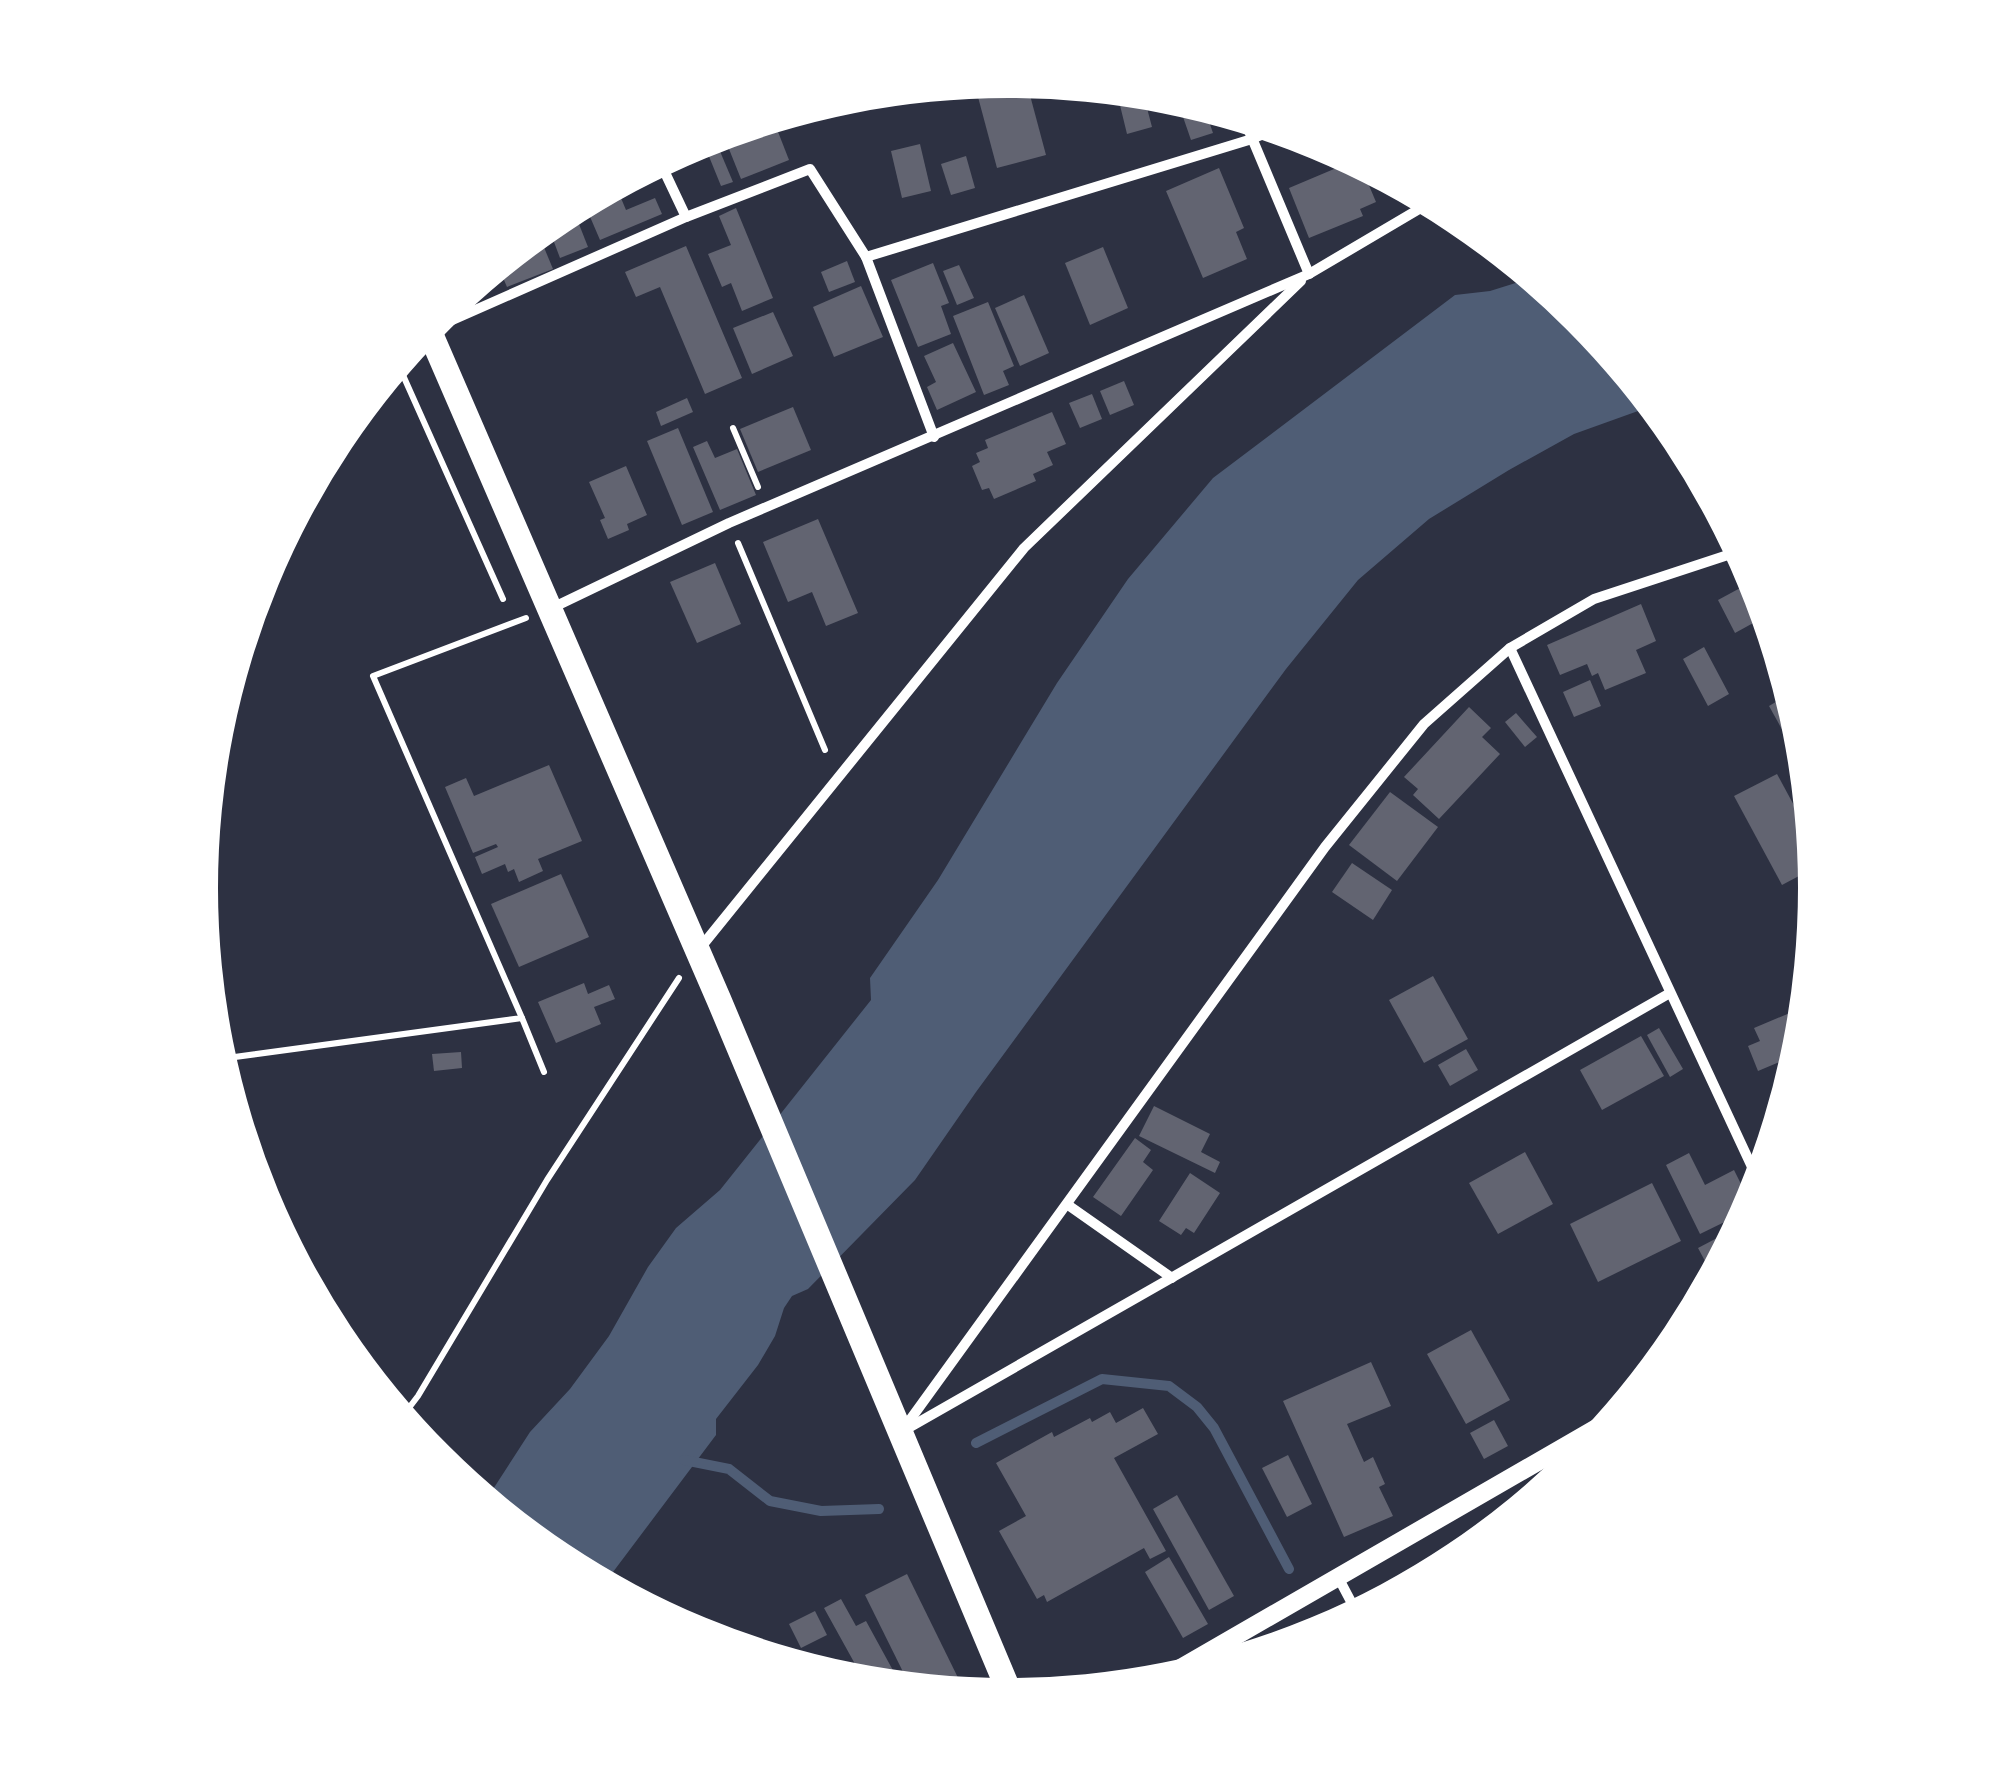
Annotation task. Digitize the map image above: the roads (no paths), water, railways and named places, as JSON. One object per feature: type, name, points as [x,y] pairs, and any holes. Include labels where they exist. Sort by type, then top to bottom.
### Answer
[{"type":"main road","points":[[435,344],[719,1000],[1003,1678]]},
{"type":"street","points":[[1251,135],[1309,274]]},
{"type":"street","points":[[866,256],[1256,137]]},
{"type":"street","points":[[468,312],[686,217],[810,169],[866,256],[934,437]]},
{"type":"street","points":[[666,175],[686,217]]},
{"type":"street","points":[[550,608],[729,523],[1309,274],[1416,211]]},
{"type":"street","points":[[696,952],[1024,548],[1309,274]]},
{"type":"street","points":[[896,1423],[1068,1205],[1325,847],[1424,724],[1510,648],[1594,599],[1725,556]]},
{"type":"street","points":[[1510,648],[1749,1162]]},
{"type":"street","points":[[896,1423],[1172,1278],[1670,993]]},
{"type":"street","points":[[1068,1205],[1172,1278]]},
{"type":"street","points":[[1205,1654],[1570,1444]]},
{"type":"street","points":[[1338,1576],[1350,1601]]},
{"type":"water","points":[[1516,283],[1567,329],[1638,411],[1574,434],[1509,470],[1429,519],[1358,580],[1286,669],[915,1180],[808,1289],[792,1296],[758,1365],[716,1419],[716,1435],[613,1573],[527,1515],[494,1488],[530,1432],[570,1389],[609,1336],[648,1267],[676,1228],[720,1190],[871,1000],[870,978],[938,880],[1057,683],[1128,579],[1213,478],[1455,295]]},
{"type":"waterway","points":[[976,1443],[1102,1379],[1169,1386],[1197,1407],[1214,1428],[1289,1569]]},
{"type":"waterway","points":[[684,1460],[729,1469],[770,1501],[821,1511],[879,1509]]}]
